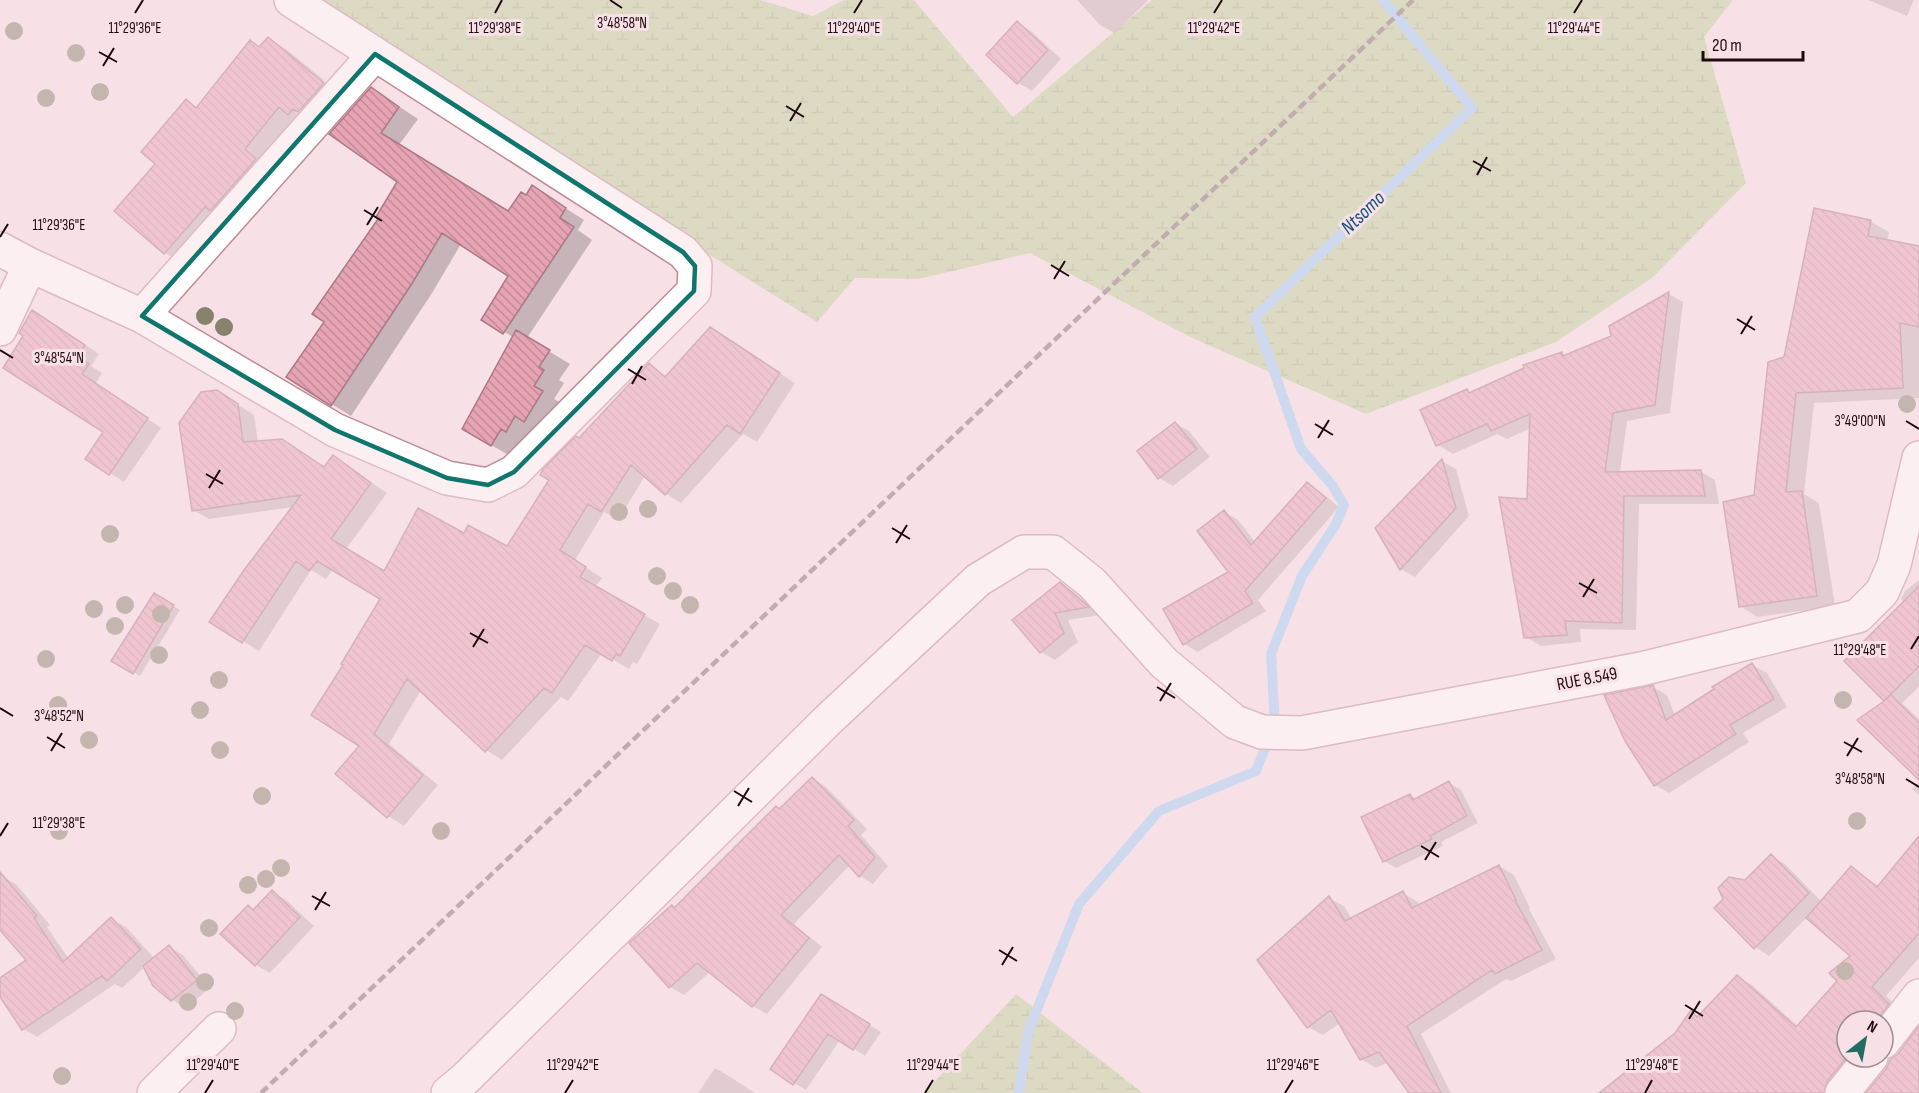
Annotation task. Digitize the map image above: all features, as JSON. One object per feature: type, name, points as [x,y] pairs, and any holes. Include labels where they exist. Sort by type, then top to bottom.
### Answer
[{"type":"street","points":[[0,249],[142,316],[335,430],[447,478],[488,485],[514,472],[694,291],[695,266],[683,252],[291,0]]},
{"type":"street","points":[[142,316],[375,54]]},
{"type":"street","points":[[0,329],[30,265]]},
{"type":"street","name":"RUE 8.549","points":[[448,1093],[620,927],[829,719],[978,580],[1024,552],[1053,552],[1092,583],[1164,663],[1235,722],[1262,732],[1302,733],[1641,669],[1858,616],[1882,592],[1894,565],[1919,458]]},
{"type":"street","points":[[1895,1027],[1919,996]]},
{"type":"street","points":[[154,1093],[219,1029]]},
{"type":"street","points":[[1842,1093],[1861,1069]]},
{"type":"highlighted area","points":[[375,54],[683,252],[695,266],[694,291],[514,472],[488,485],[447,478],[335,430],[142,316]]},
{"type":"green space","points":[[301,0],[760,0],[813,16],[844,0],[914,0],[1013,117],[1152,0],[1733,0],[1704,37],[1746,183],[1651,279],[1556,342],[1366,414],[1190,337],[1030,253],[918,279],[855,278],[817,322]]},
{"type":"green space","points":[[1016,994],[1143,1093],[924,1093]]},
{"type":"building","points":[[1017,21],[1048,50],[1017,84],[986,55]]},
{"type":"building","points":[[268,37],[324,83],[298,112],[293,109],[288,115],[279,107],[245,149],[256,159],[210,211],[205,207],[164,254],[114,211],[155,164],[141,152],[186,99],[196,108],[250,40],[259,47]]},
{"type":"building","points":[[371,87],[399,107],[381,133],[508,211],[521,192],[526,195],[532,185],[566,208],[560,218],[574,227],[503,334],[481,320],[508,276],[442,233],[413,282],[331,406],[286,377],[324,322],[312,314],[378,219],[376,217],[397,182],[329,134]]},
{"type":"building","points":[[1814,208],[1871,220],[1868,236],[1919,246],[1919,327],[1900,323],[1903,388],[1796,393],[1786,492],[1802,491],[1817,596],[1739,607],[1723,502],[1754,495],[1768,362],[1784,357]]},
{"type":"building","points":[[1669,292],[1655,405],[1613,413],[1605,472],[1701,470],[1705,496],[1624,496],[1622,623],[1565,621],[1567,635],[1524,638],[1499,497],[1527,499],[1530,414],[1491,431],[1487,424],[1436,446],[1420,410],[1467,389],[1469,393],[1524,368],[1523,365],[1562,352],[1563,356],[1611,336],[1609,326]]},
{"type":"building","points":[[32,310],[85,345],[78,357],[89,364],[82,374],[148,418],[109,475],[85,459],[103,432],[3,368],[23,336],[19,333]]},
{"type":"building","points":[[710,327],[780,373],[740,434],[727,425],[665,495],[631,465],[601,512],[588,504],[560,550],[586,567],[580,577],[645,614],[620,656],[616,654],[612,661],[585,645],[552,693],[544,688],[485,752],[407,679],[374,734],[423,775],[387,818],[335,774],[359,746],[311,715],[343,665],[341,664],[380,599],[317,561],[309,571],[296,561],[242,643],[209,622],[244,570],[301,495],[192,511],[179,423],[201,392],[217,390],[238,404],[243,442],[282,439],[324,467],[333,455],[371,483],[331,539],[384,571],[418,508],[464,533],[468,525],[507,546],[549,480],[540,475],[544,468],[576,436],[579,438],[649,363],[665,377]]},
{"type":"building","points":[[516,330],[550,350],[539,367],[544,370],[534,386],[543,391],[524,422],[515,416],[506,432],[501,429],[491,446],[462,429]]},
{"type":"building","points":[[1175,422],[1197,449],[1158,479],[1137,451]]},
{"type":"building","points":[[1442,459],[1456,508],[1400,570],[1375,528]]},
{"type":"building","points":[[1307,482],[1326,498],[1245,591],[1253,603],[1183,645],[1163,609],[1228,572],[1197,531],[1224,510],[1251,545]]},
{"type":"building","points":[[1060,582],[1089,607],[1055,613],[1064,633],[1040,653],[1012,620]]},
{"type":"building","points":[[1919,586],[1919,666],[1884,701],[1844,661]]},
{"type":"building","points":[[154,593],[174,605],[133,674],[111,661]]},
{"type":"building","points":[[1752,663],[1774,699],[1730,725],[1736,734],[1654,786],[1625,741],[1604,695],[1653,685],[1666,720],[1714,689],[1712,687]]},
{"type":"building","points":[[1891,695],[1919,723],[1919,780],[1857,720]]},
{"type":"building","points":[[812,777],[854,820],[848,826],[875,857],[859,877],[839,855],[781,915],[809,938],[752,1007],[697,963],[669,988],[629,943],[672,905],[674,908],[776,806],[779,809]]},
{"type":"building","points":[[1449,781],[1467,816],[1430,836],[1432,839],[1383,862],[1361,817],[1410,794],[1413,800]]},
{"type":"building","points":[[1919,836],[1919,933],[1872,987],[1889,1004],[1885,1009],[1835,1009],[1835,1069],[1837,1069],[1827,1081],[1824,1093],[1599,1093],[1675,1033],[1691,1010],[1697,1017],[1737,975],[1796,1027],[1837,981],[1829,973],[1850,956],[1806,918],[1851,866],[1877,887]]},
{"type":"building","points":[[1771,854],[1809,893],[1754,949],[1714,908],[1723,899],[1718,888],[1729,877],[1745,880]]},
{"type":"building","points":[[1499,865],[1542,950],[1495,974],[1492,970],[1407,1026],[1441,1093],[1409,1093],[1379,1052],[1360,1060],[1331,1010],[1307,1028],[1257,960],[1329,896],[1345,921],[1403,891],[1412,908]]},
{"type":"building","points":[[0,872],[37,916],[34,918],[63,962],[111,917],[141,949],[107,981],[102,976],[22,1030],[0,997],[0,978],[26,960],[0,930]]},
{"type":"building","points":[[272,890],[300,917],[255,966],[220,934],[248,905],[253,910]]},
{"type":"building","points":[[169,945],[197,980],[171,1001],[153,986],[143,966]]},
{"type":"building","points":[[821,994],[870,1024],[853,1050],[828,1034],[793,1085],[770,1069]]},
{"type":"building","points":[[1919,1026],[1919,1093],[1866,1093],[1886,1069],[1895,1069],[1895,1056]]},
{"type":"waterway","name":"Ntsomo","points":[[1019,1093],[1028,1032],[1079,904],[1159,811],[1256,771],[1275,723],[1271,654],[1302,576],[1336,524],[1344,505],[1332,485],[1301,449],[1255,317],[1472,108],[1383,0]]},
{"type":"railway","points":[[261,1093],[1413,0]]}]
